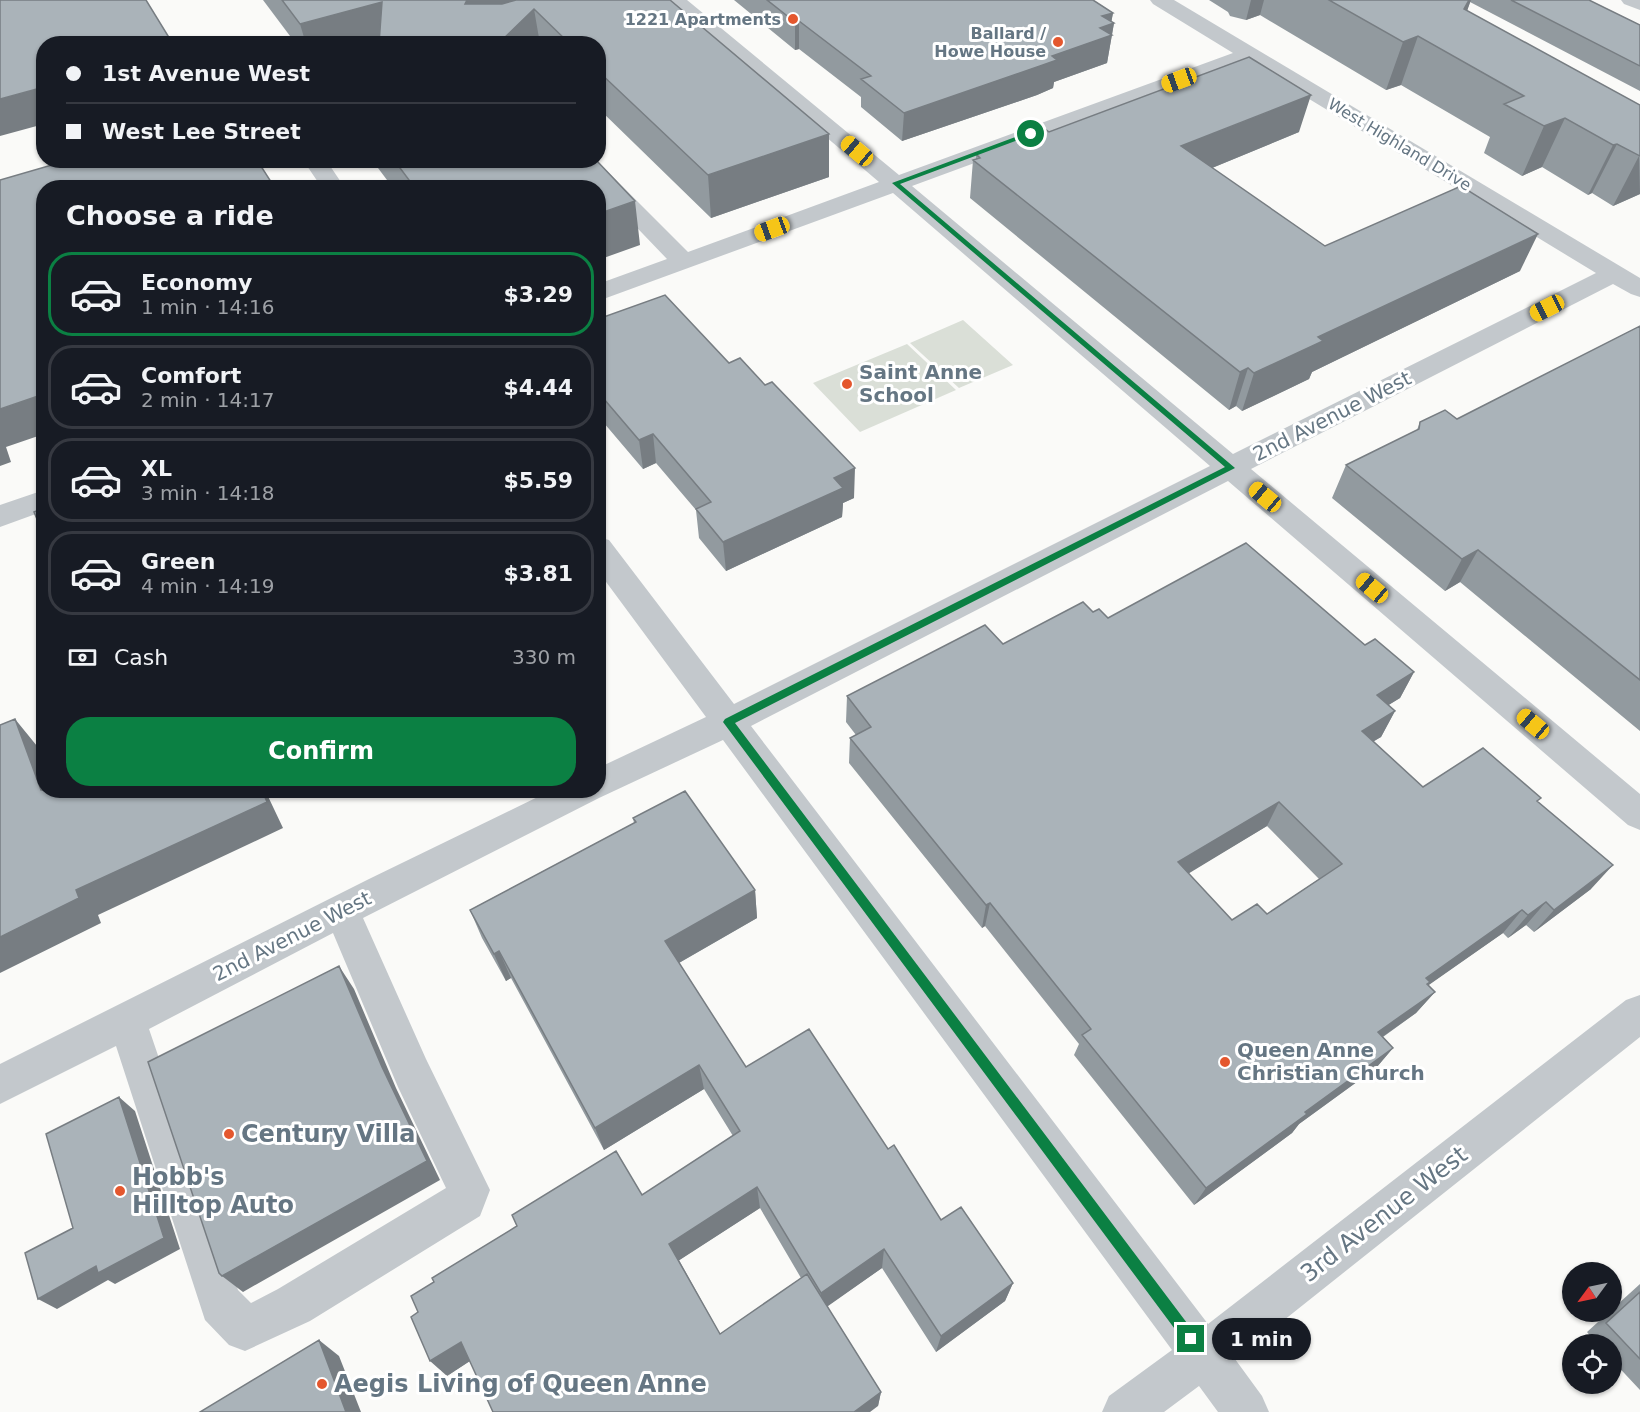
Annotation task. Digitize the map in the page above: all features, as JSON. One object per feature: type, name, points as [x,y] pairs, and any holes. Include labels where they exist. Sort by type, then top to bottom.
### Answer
[{"type":"street","points":[[675,0],[895,183],[1640,815]]},
{"type":"street","name":"West Highland Drive","points":[[1160,0],[1640,289]]},
{"type":"street","points":[[1631,0],[1640,4]]},
{"type":"street","points":[[606,290],[1250,54]]},
{"type":"street","points":[[591,168],[603,180]]},
{"type":"street","points":[[606,183],[683,261]]},
{"type":"street","name":"2nd Avenue West","points":[[606,780],[728,722],[1615,273]]},
{"type":"street","points":[[0,516],[36,503]]},
{"type":"street","points":[[606,559],[1246,1412]]},
{"type":"street","name":"2nd Avenue West","points":[[0,1085],[570,798]]},
{"type":"street","points":[[127,1021],[221,1304],[245,1329],[294,1305],[465,1201],[469,1190],[412,1073],[342,911]]},
{"type":"street","name":"3rd Avenue West","points":[[1125,1412],[1203,1356],[1640,1013]]},
{"type":"shaded area","points":[[963,320],[1013,365],[959,388],[910,343]]},
{"type":"shaded area","points":[[907,344],[956,390],[860,432],[813,383]]},
{"type":"building","points":[[0,0],[146,0],[168,36],[36,36],[36,89],[0,99]]},
{"type":"building","points":[[282,0],[467,0],[465,4],[502,4],[516,0],[670,0],[829,134],[708,175],[606,79],[606,36],[562,36],[534,9],[506,36],[380,36],[382,2],[300,24]]},
{"type":"building","points":[[767,0],[1093,0],[1113,13],[1102,16],[1114,23],[1100,28],[1112,35],[1052,56],[1057,60],[904,113],[861,79],[871,76],[799,21],[795,22]]},
{"type":"building","points":[[1329,0],[1469,0],[1464,9],[1640,105],[1640,156],[1617,144],[1613,145],[1565,118],[1544,126],[1504,104],[1524,96],[1418,36],[1403,42]]},
{"type":"building","points":[[1511,0],[1589,0],[1640,25],[1640,66]]},
{"type":"building","points":[[1249,57],[1311,95],[1181,146],[1325,246],[1461,186],[1538,234],[1318,337],[1323,341],[1254,373],[1248,368],[1240,372],[973,160],[980,158],[976,154],[1044,128],[1049,132]]},
{"type":"building","points":[[41,168],[262,168],[270,180],[36,180],[36,397],[0,409],[0,180]]},
{"type":"building","points":[[400,168],[604,168],[635,201],[606,211],[606,180],[409,180]]},
{"type":"building","points":[[665,295],[729,363],[740,358],[765,385],[772,382],[855,468],[834,478],[843,488],[723,542],[696,509],[711,502],[653,434],[639,440],[606,401],[606,316]]},
{"type":"building","points":[[1640,326],[1640,680],[1478,550],[1462,559],[1346,465],[1419,429],[1420,422],[1445,410],[1457,419]]},
{"type":"building","points":[[1246,543],[1365,645],[1375,639],[1414,672],[1377,695],[1395,711],[1362,731],[1423,787],[1483,748],[1541,798],[1537,801],[1613,865],[1554,910],[1546,902],[1528,915],[1522,910],[1426,978],[1430,982],[1427,984],[1435,992],[1378,1032],[1393,1048],[1206,1188],[1082,1035],[1091,1029],[990,903],[986,905],[850,738],[871,727],[847,696],[985,625],[1003,644],[1083,602],[1093,612],[1099,609],[1108,618]],"holes":[[[1279,802],[1342,864],[1267,914],[1257,904],[1232,920],[1178,862]]]},
{"type":"building","points":[[15,719],[36,776],[36,798],[265,798],[267,802],[76,890],[79,898],[0,937],[0,725]]},
{"type":"building","points":[[685,791],[755,890],[665,941],[746,1067],[809,1029],[888,1149],[894,1145],[941,1220],[961,1207],[1013,1283],[941,1336],[884,1249],[821,1293],[757,1187],[669,1244],[720,1334],[807,1274],[881,1392],[854,1412],[493,1412],[461,1342],[430,1361],[411,1317],[418,1312],[411,1296],[434,1282],[432,1278],[517,1226],[512,1215],[616,1151],[642,1195],[740,1131],[699,1065],[595,1128],[499,951],[494,954],[470,910],[636,822],[633,818]]},
{"type":"building","name":"Century Villa","points":[[339,966],[382,1067],[427,1161],[222,1276],[219,1273],[148,1062]]},
{"type":"building","name":"Hobb's Hilltop Auto","points":[[119,1097],[164,1238],[98,1273],[96,1266],[38,1299],[25,1253],[73,1228],[46,1134]]},
{"type":"building","points":[[1640,1292],[1640,1359],[1622,1340],[1622,1334],[1616,1334],[1606,1323],[1622,1322],[1622,1308]]},
{"type":"building","points":[[319,1340],[346,1412],[200,1412]]},
{"type":"place","name":"1221 Apartments","points":[[793,19]]},
{"type":"place","name":"Ballard / Howe House","points":[[1058,42]]},
{"type":"place","name":"Saint Anne School","points":[[847,384]]},
{"type":"place","name":"Queen Anne Christian Church","points":[[1225,1062]]},
{"type":"place","name":"Century Villa","points":[[229,1134]]},
{"type":"place","name":"Hobb's Hilltop Auto","points":[[120,1191]]},
{"type":"place","name":"Aegis Living of Queen Anne","points":[[322,1384]]},
{"type":"route","points":[[1031,134],[895,183],[1231,468],[728,722],[1191,1339]]}]
